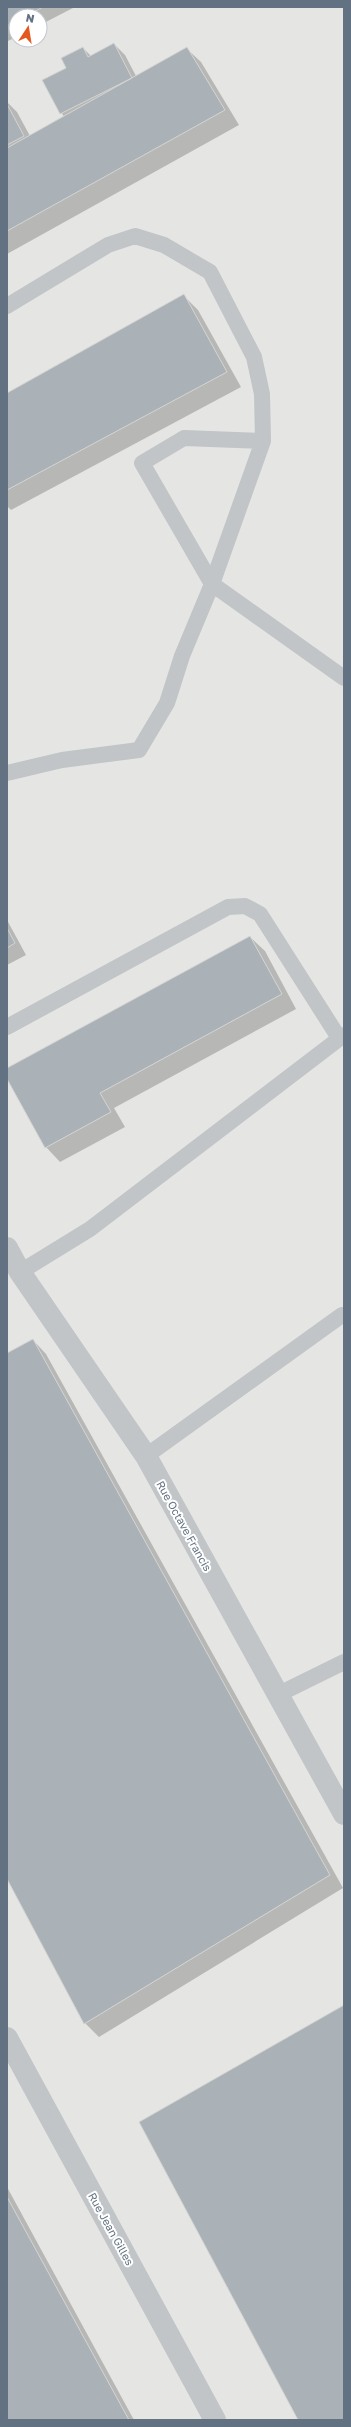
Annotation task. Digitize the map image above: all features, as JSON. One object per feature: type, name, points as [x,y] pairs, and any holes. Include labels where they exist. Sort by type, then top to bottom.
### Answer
[{"type":"street","name":"Rue Octave Francis","points":[[7,1248],[14,1276],[146,1456],[344,1814]]},
{"type":"street","name":"Rue Jean Gilles","points":[[7,2038],[215,2420]]},
{"type":"lane","points":[[7,306],[108,245],[135,236],[164,245],[210,272],[254,357],[262,394],[263,441],[212,584],[182,656],[168,703],[138,750],[62,760],[7,773]]},
{"type":"lane","points":[[263,441],[184,438],[142,464],[212,584],[344,678]]},
{"type":"lane","points":[[7,1026],[228,906],[245,906],[260,914],[341,1036],[90,1229],[14,1276]]},
{"type":"lane","points":[[146,1456],[342,1315]]},
{"type":"lane","points":[[277,1695],[344,1662]]},
{"type":"shaded area","points":[[7,7],[344,7],[344,2420],[7,2420]]},
{"type":"building","points":[[7,7],[43,7],[8,8],[7,26]]},
{"type":"building","points":[[114,43],[132,78],[60,114],[42,80],[66,68],[61,58],[83,47],[88,57]]},
{"type":"building","points":[[187,47],[225,110],[7,231],[7,148]]},
{"type":"building","points":[[7,104],[24,136],[7,145]]},
{"type":"building","points":[[184,294],[227,372],[7,490],[7,393]]},
{"type":"building","points":[[7,928],[15,943],[7,948]]},
{"type":"building","points":[[250,936],[282,994],[100,1093],[111,1112],[45,1148],[7,1079],[7,1068]]},
{"type":"building","points":[[33,1339],[330,1875],[84,2024],[7,1879],[7,1353]]},
{"type":"building","points":[[344,2005],[344,2420],[298,2420],[139,2122]]},
{"type":"building","points":[[7,2197],[129,2420],[7,2420]]}]
